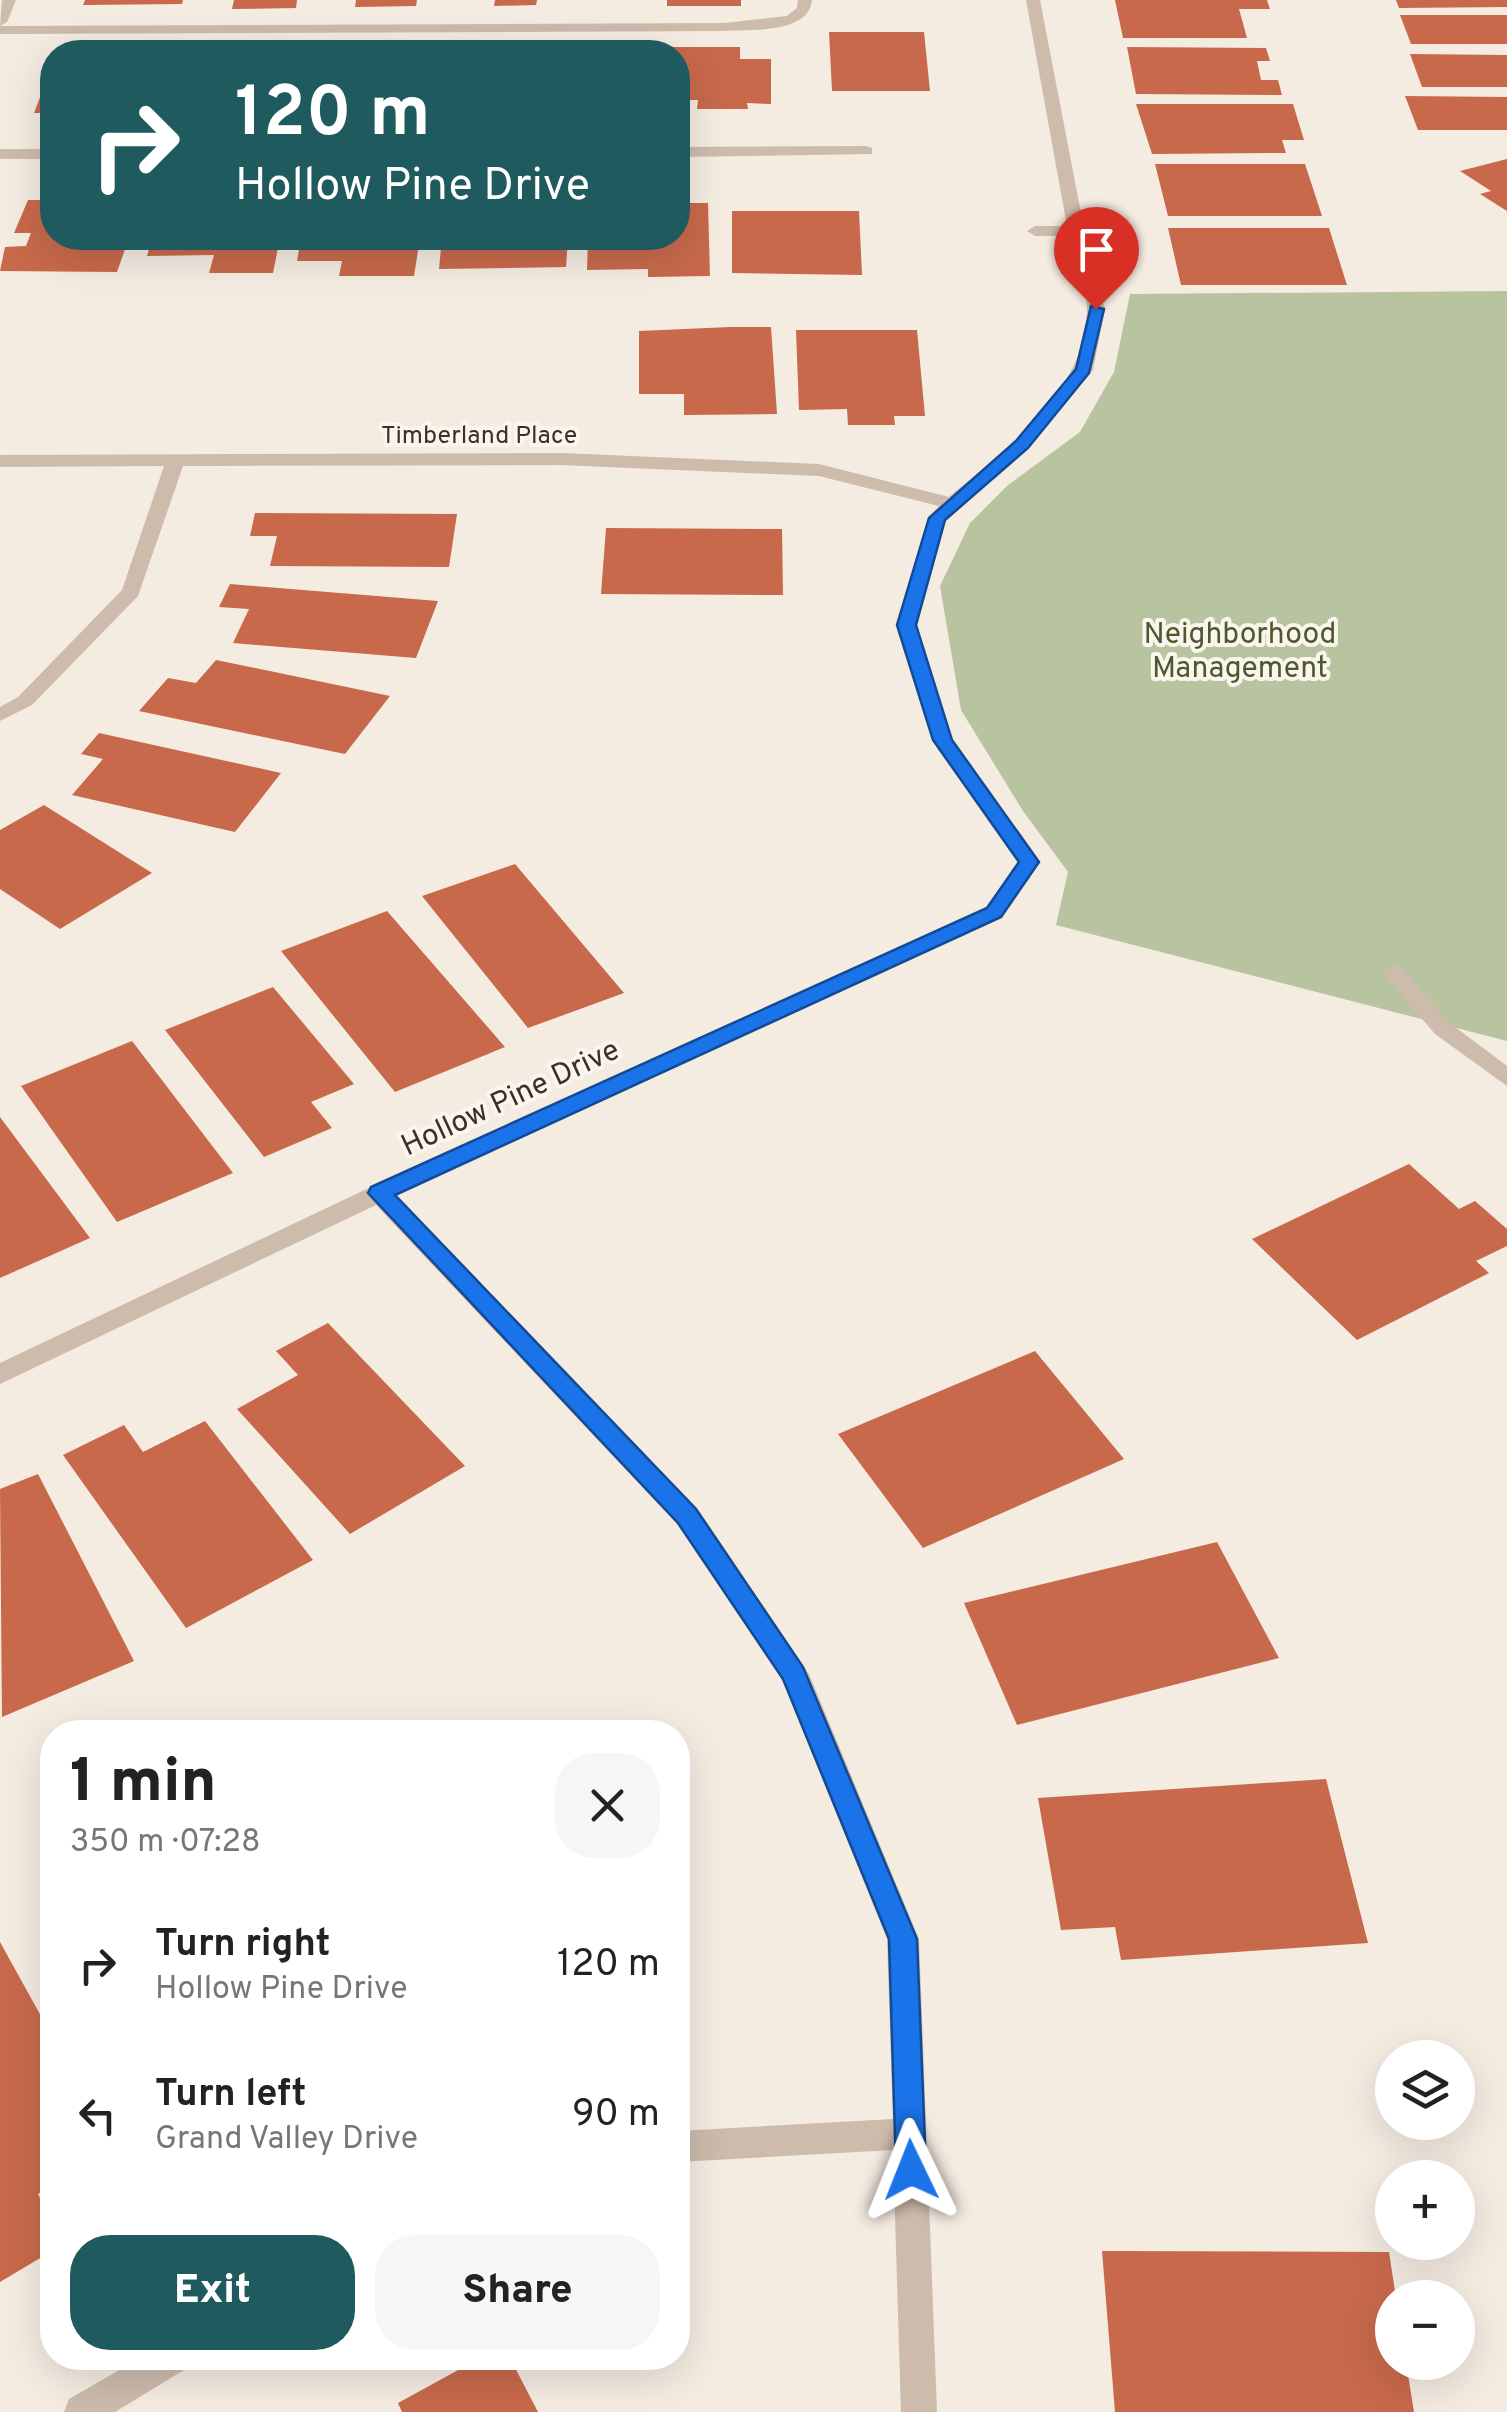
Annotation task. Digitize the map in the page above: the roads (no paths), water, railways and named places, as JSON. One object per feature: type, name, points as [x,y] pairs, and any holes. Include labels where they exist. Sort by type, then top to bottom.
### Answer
[{"type":"street","points":[[0,22],[9,0]]},
{"type":"street","points":[[0,30],[726,27],[791,20],[804,10],[804,0]]},
{"type":"street","points":[[953,504],[1022,444],[1084,370],[1096,309],[1076,231],[1033,0]]},
{"type":"street","points":[[690,152],[866,151]]},
{"type":"street","points":[[0,154],[40,154]]},
{"type":"street","points":[[1035,231],[1076,231]]},
{"type":"street","name":"Timberland Place","points":[[0,461],[561,458],[820,470],[953,504]]},
{"type":"street","points":[[0,715],[25,701],[131,592],[176,459]]},
{"type":"street","name":"Hollow Pine Drive","points":[[0,1374],[379,1193],[994,912],[1029,862],[942,740],[906,625],[937,518],[953,504]]},
{"type":"street","points":[[1393,972],[1444,1029],[1507,1078]]},
{"type":"street","points":[[379,1193],[687,1516],[794,1674],[903,1939],[919,2412]]},
{"type":"street","points":[[690,2145],[910,2134]]},
{"type":"street","points":[[82,2412],[152,2370]]},
{"type":"park label","name":"Neighborhood Management","points":[[1240,650]]}]
